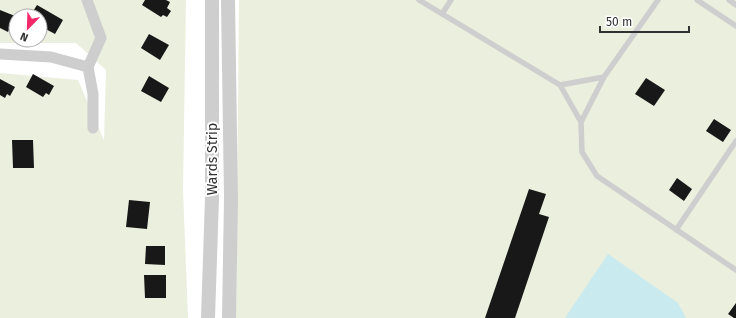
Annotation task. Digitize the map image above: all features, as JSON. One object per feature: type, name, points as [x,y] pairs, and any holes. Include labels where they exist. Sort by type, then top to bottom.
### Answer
[{"type":"street","points":[[86,0],[101,38],[88,67],[93,94],[93,128]]},
{"type":"street","name":"Wards Strip","points":[[208,318],[212,198],[212,0]]},
{"type":"street","name":"Wards Strip","points":[[228,0],[231,199],[229,318]]},
{"type":"street","points":[[0,54],[51,56],[88,67]]},
{"type":"lane","points":[[419,0],[560,85],[581,122],[582,152],[597,176],[736,270]]},
{"type":"lane","points":[[442,14],[451,0]]},
{"type":"lane","points":[[581,122],[604,77],[658,0]]},
{"type":"lane","points":[[697,0],[736,26]]},
{"type":"lane","points":[[729,0],[736,5]]},
{"type":"lane","points":[[560,85],[604,77]]},
{"type":"lane","points":[[676,230],[736,142]]},
{"type":"green space","points":[[0,0],[186,0],[183,190],[188,318],[0,318],[0,73],[78,80],[104,140],[106,70],[76,43],[48,43],[48,8],[8,8],[8,43],[0,43]]},
{"type":"green space","points":[[239,0],[736,0],[736,318],[236,318]]},
{"type":"water","points":[[608,254],[678,303],[686,318],[565,318]]},
{"type":"building","points":[[145,0],[166,0],[170,2],[167,8],[171,11],[167,17],[163,15],[161,17],[142,5]]},
{"type":"building","points":[[37,5],[42,8],[35,8]]},
{"type":"building","points":[[0,10],[8,13],[8,32],[0,28]]},
{"type":"building","points":[[48,11],[63,20],[55,34],[48,30]]},
{"type":"building","points":[[149,34],[169,45],[160,60],[141,48]]},
{"type":"building","points":[[33,74],[54,86],[49,95],[46,93],[43,97],[26,87]]},
{"type":"building","points":[[149,76],[169,88],[161,102],[141,91]]},
{"type":"building","points":[[646,78],[665,90],[654,106],[635,94]]},
{"type":"building","points":[[0,79],[15,87],[10,96],[7,94],[5,98],[0,95]]},
{"type":"building","points":[[714,119],[731,130],[723,142],[706,131]]},
{"type":"building","points":[[12,140],[33,140],[34,168],[13,168]]},
{"type":"building","points":[[677,178],[692,189],[684,201],[669,190]]},
{"type":"building","points":[[529,189],[546,194],[539,214],[549,217],[515,318],[485,318]]},
{"type":"building","points":[[129,200],[150,202],[147,229],[126,227]]},
{"type":"building","points":[[146,246],[165,246],[165,265],[145,264]]},
{"type":"building","points":[[144,275],[166,275],[166,298],[145,298]]},
{"type":"building","points":[[736,303],[736,318],[734,318],[728,314]]}]
